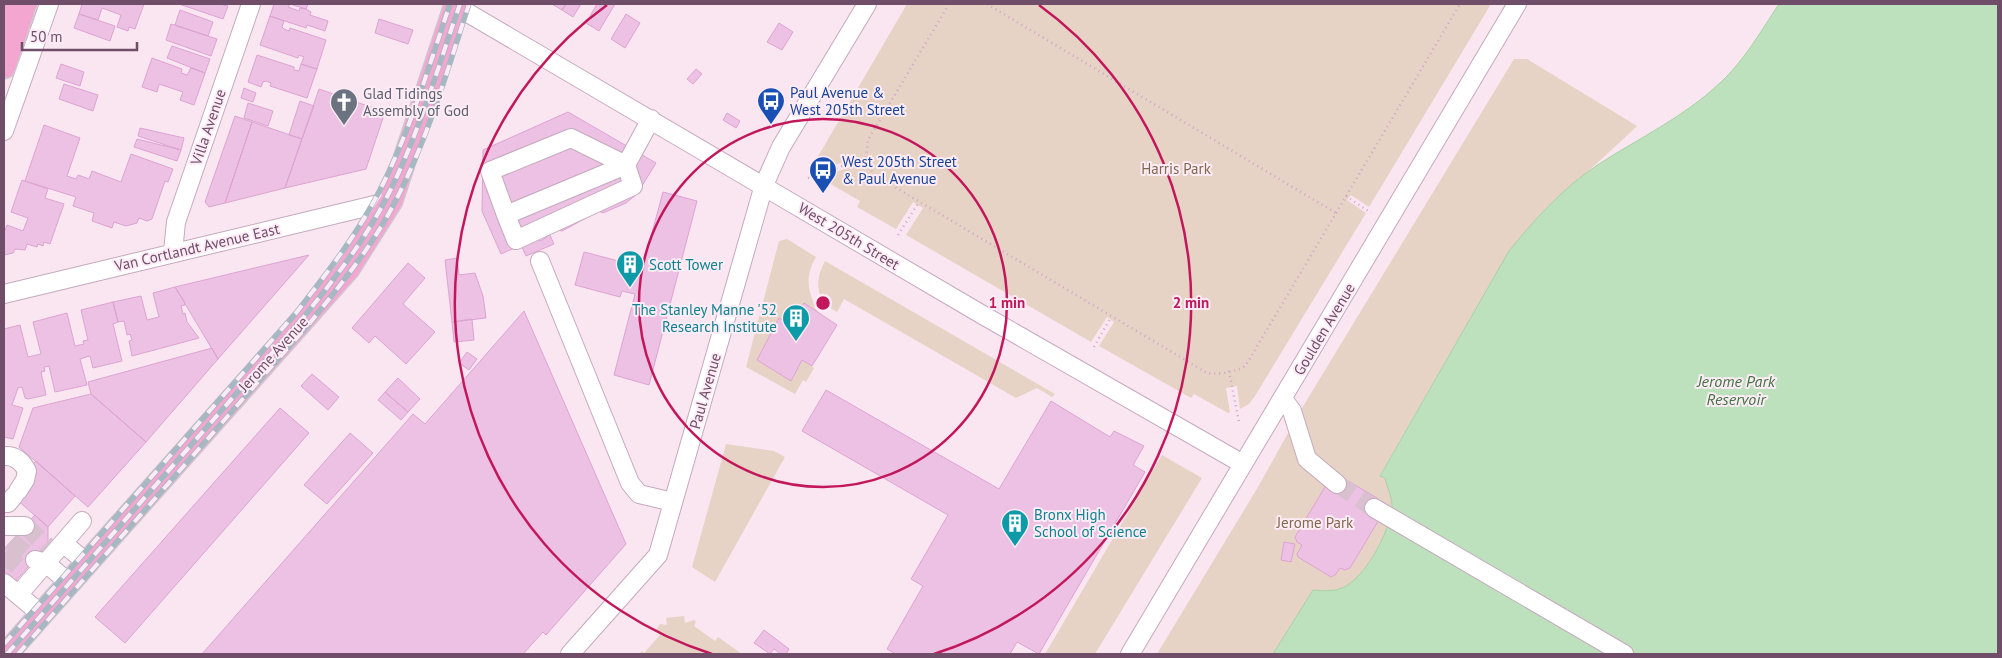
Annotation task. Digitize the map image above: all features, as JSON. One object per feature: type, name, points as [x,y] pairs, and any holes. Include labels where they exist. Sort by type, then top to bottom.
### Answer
[{"type":"main road","points":[[4,16],[8,4]]},
{"type":"main road","points":[[4,67],[25,4]]},
{"type":"main road","name":"Jerome Avenue","points":[[6,654],[348,269],[391,201],[456,5]]},
{"type":"street","points":[[4,130],[49,4]]},
{"type":"street","name":"Villa Avenue","points":[[173,252],[176,222],[251,4]]},
{"type":"street","name":"Paul Avenue","points":[[570,654],[658,555],[764,185],[778,153],[867,4]]},
{"type":"street","name":"Goulden Avenue","points":[[1130,654],[1517,4]]},
{"type":"street","name":"West 205th Street","points":[[456,5],[981,314],[1243,464]]},
{"type":"street","points":[[506,215],[626,166],[651,119]]},
{"type":"street","points":[[571,138],[626,166],[633,186],[516,240],[490,171],[571,138]]},
{"type":"street","name":"Van Cortlandt Avenue East","points":[[4,294],[391,201]]},
{"type":"street","points":[[540,261],[630,483],[639,494],[673,502]]},
{"type":"street","points":[[1283,399],[1292,411],[1307,459],[1337,484]]},
{"type":"street","points":[[4,456],[13,456],[19,460],[27,471],[25,480],[12,497]]},
{"type":"street","points":[[1380,512],[1624,654]]},
{"type":"street","points":[[18,595],[43,556],[82,521]]},
{"type":"street","points":[[6,534],[25,526]]},
{"type":"street","points":[[43,556],[87,563]]},
{"type":"street","points":[[43,556],[69,583]]},
{"type":"street","points":[[4,583],[41,614]]},
{"type":"path","points":[[949,4],[868,140],[866,158],[868,167],[878,178],[1207,373],[1242,369],[1246,365],[1460,4]]},
{"type":"path","points":[[987,4],[1336,212]]},
{"type":"path","points":[[808,178],[866,158]]},
{"type":"path","points":[[1346,196],[1371,212]]},
{"type":"path","points":[[898,235],[919,202]]},
{"type":"path","points":[[1094,348],[1111,317]]},
{"type":"path","points":[[1229,371],[1239,422]]},
{"type":"green space","name":"Harris Park","points":[[907,4],[1491,4],[1369,207],[1351,195],[1347,200],[1366,213],[1255,396],[1249,404],[1240,409],[1237,386],[1226,388],[1230,412],[1228,413],[1194,394],[1191,398],[1099,346],[1114,322],[1107,317],[1091,342],[906,235],[923,208],[913,202],[896,229],[857,207],[860,201],[820,178],[860,163],[858,157],[818,171],[813,165]]},
{"type":"green space","name":"Jerome Park","points":[[1514,59],[1527,59],[1637,126],[1555,202],[1509,251],[1380,475],[1385,478],[1391,497],[1392,508],[1382,540],[1362,572],[1342,588],[1330,591],[1313,590],[1273,654],[1157,654],[1258,487],[1302,408]]},
{"type":"green space","points":[[787,239],[816,257],[810,271],[809,285],[818,313],[804,304],[791,324],[779,318],[757,360],[791,381],[802,360],[814,368],[806,382],[803,380],[795,394],[746,367],[779,241]]},
{"type":"green space","points":[[825,261],[1055,394],[1052,397],[1037,388],[1016,398],[844,299],[837,312],[824,302],[819,290],[819,276]]},
{"type":"green space","points":[[726,444],[774,451],[785,457],[715,582],[692,567]]},
{"type":"green space","points":[[1162,455],[1202,478],[1095,654],[1045,654]]},
{"type":"green space","points":[[684,616],[685,623],[694,620],[696,622],[694,626],[715,641],[718,637],[742,654],[639,654],[642,651],[644,653],[660,635],[656,630],[660,624],[667,625],[666,618]]},
{"type":"water","name":"Jerome Park Reservoir","points":[[1779,4],[1998,4],[1998,654],[1273,654],[1313,590],[1326,591],[1346,586],[1362,572],[1376,551],[1387,528],[1392,508],[1391,497],[1385,478],[1380,476],[1509,251],[1549,205],[1584,175],[1675,118],[1706,96],[1729,74],[1759,35]]},
{"type":"building","points":[[82,4],[144,4],[135,29],[129,27],[128,31],[117,27],[121,15],[102,8],[98,20],[79,14]]},
{"type":"building","points":[[179,4],[220,4],[228,6],[223,19]]},
{"type":"building","points":[[274,4],[290,4],[288,7],[299,11],[300,8],[306,9],[311,12],[310,15],[328,21],[325,31],[307,25],[306,28],[270,16]]},
{"type":"building","points":[[290,4],[308,4],[306,9]]},
{"type":"building","points":[[552,4],[566,4],[562,10]]},
{"type":"building","points":[[566,4],[581,4],[573,17],[562,10]]},
{"type":"building","points":[[597,4],[615,4],[599,31],[586,23]]},
{"type":"building","points":[[180,10],[213,22],[208,36],[175,25]]},
{"type":"building","points":[[79,14],[115,26],[110,41],[74,28]]},
{"type":"building","points":[[626,14],[640,23],[625,48],[611,39]]},
{"type":"building","points":[[270,16],[284,21],[282,27],[284,29],[289,31],[290,28],[326,40],[317,69],[301,64],[304,57],[299,55],[298,58],[260,45]]},
{"type":"building","points":[[379,19],[413,30],[408,44],[375,33]]},
{"type":"building","points":[[779,23],[793,32],[782,50],[767,42]]},
{"type":"building","points":[[171,24],[217,39],[211,56],[166,40]]},
{"type":"building","points":[[172,46],[210,59],[205,73],[167,58]]},
{"type":"building","points":[[257,55],[294,67],[294,70],[299,71],[301,64],[317,69],[307,98],[270,86],[271,83],[266,81],[263,82],[261,87],[248,82]]},
{"type":"building","points":[[152,58],[182,69],[181,73],[187,75],[191,68],[205,73],[194,105],[180,100],[183,92],[159,84],[157,92],[142,87]]},
{"type":"building","points":[[61,64],[84,72],[80,86],[56,78]]},
{"type":"building","points":[[696,69],[702,74],[693,84],[687,79]]},
{"type":"building","points":[[64,84],[98,95],[93,111],[59,99]]},
{"type":"building","points":[[244,88],[256,93],[253,102],[241,98]]},
{"type":"building","name":"Glad Tidings Assembly of God","points":[[319,89],[385,112],[366,169],[285,188]]},
{"type":"building","points":[[300,101],[314,106],[302,139],[289,135]]},
{"type":"building","points":[[248,103],[273,111],[268,126],[244,118]]},
{"type":"building","points":[[568,112],[656,163],[637,194],[626,203],[603,213],[599,211],[562,231],[558,230],[549,233],[554,244],[526,256],[521,245],[501,254],[482,211],[483,150]],"holes":[[[544,231],[547,237],[540,241],[537,234]]]},
{"type":"building","points":[[727,113],[740,121],[736,128],[723,120]]},
{"type":"building","points":[[235,116],[252,122],[225,203],[209,207],[205,202]]},
{"type":"building","points":[[252,122],[302,139],[285,188],[225,203]]},
{"type":"building","points":[[44,125],[80,138],[67,176],[76,179],[78,175],[89,179],[92,171],[121,182],[131,154],[173,169],[168,182],[165,181],[152,219],[147,221],[139,218],[137,223],[126,226],[114,222],[112,228],[92,221],[94,213],[73,206],[76,197],[25,181]]},
{"type":"building","points":[[140,128],[184,138],[181,150],[138,136]]},
{"type":"building","points":[[137,139],[181,150],[177,161],[134,147]]},
{"type":"building","points":[[22,180],[48,189],[45,198],[64,204],[50,244],[44,242],[43,246],[38,244],[37,247],[27,244],[25,250],[15,249],[13,253],[4,255],[4,233],[7,225],[23,231],[28,218],[11,212]]},
{"type":"building","name":"Scott Tower","points":[[663,192],[697,201],[649,385],[614,375],[635,294],[622,291],[620,297],[575,285],[584,252],[630,264],[628,270],[641,273]]},
{"type":"building","points":[[309,255],[218,359],[175,287]]},
{"type":"building","points":[[457,258],[459,275],[475,273],[483,296],[486,318],[452,322],[445,260]]},
{"type":"building","points":[[408,263],[425,278],[403,304],[435,332],[406,364],[375,336],[369,343],[352,328]]},
{"type":"building","points":[[175,287],[184,301],[185,305],[181,306],[183,314],[185,313],[187,322],[199,338],[132,356],[129,341],[132,340],[130,334],[127,335],[124,321],[118,322],[113,302],[141,296],[147,320],[159,317],[153,293]]},
{"type":"building","points":[[113,302],[118,322],[113,324],[122,361],[93,368],[90,356],[80,359],[87,385],[55,392],[49,366],[44,367],[45,371],[41,372],[46,395],[28,399],[25,398],[22,387],[18,388],[12,405],[23,408],[13,439],[4,437],[4,329],[20,325],[28,357],[41,354],[33,322],[67,313],[75,346],[84,344],[83,341],[88,340],[81,310]]},
{"type":"building","name":"The Stanley Manne '52 Research Institute","points":[[804,303],[837,325],[812,366],[802,360],[791,381],[757,360],[779,318],[791,324]]},
{"type":"building","points":[[524,311],[626,544],[546,635],[543,632],[523,654],[202,654],[413,414],[425,424]]},
{"type":"building","points":[[472,319],[474,340],[454,342],[452,322]]},
{"type":"building","points":[[212,348],[218,359],[146,442],[91,394],[88,382]]},
{"type":"building","points":[[467,352],[477,359],[469,370],[459,363]]},
{"type":"building","points":[[312,374],[339,397],[328,410],[301,386]]},
{"type":"building","points":[[398,378],[420,399],[408,412],[385,392]]},
{"type":"building","name":"Bronx High School of Science","points":[[826,390],[999,489],[1051,401],[1110,437],[1114,431],[1144,446],[1133,465],[1145,472],[1039,654],[1017,642],[1010,654],[896,654],[887,649],[923,586],[911,579],[948,515],[802,431]]},
{"type":"building","points":[[385,392],[408,412],[401,420],[378,400]]},
{"type":"building","points":[[91,394],[146,442],[88,507],[19,447],[33,408]]},
{"type":"building","points":[[280,408],[309,433],[125,643],[95,617]]},
{"type":"building","points":[[350,433],[373,453],[327,504],[304,485]]},
{"type":"building","points":[[36,461],[75,496],[48,527],[15,498],[37,473],[30,467]]},
{"type":"building","points":[[1343,478],[1377,498],[1380,518],[1350,568],[1345,570],[1340,568],[1331,577],[1298,557],[1297,554],[1302,545],[1297,542],[1295,537],[1325,487]]},
{"type":"building","points":[[35,515],[48,527],[48,544],[13,584],[4,577],[4,549]]},
{"type":"building","points":[[1284,542],[1295,544],[1291,562],[1281,560]]},
{"type":"building","points":[[764,630],[789,649],[786,654],[781,654],[774,649],[770,654],[754,643]]},
{"type":"tunnel","points":[[1337,484],[1374,508]]},
{"type":"tunnel","points":[[25,526],[47,546]]},
{"type":"tunnel","points":[[11,541],[34,560]]},
{"type":"tunnel","points":[[4,554],[24,571]]},
{"type":"railway","points":[[4,644],[296,313],[362,223],[401,145],[450,4]]},
{"type":"railway","points":[[7,654],[303,318],[349,258],[380,210],[400,170],[428,100],[460,4]]},
{"type":"railway","points":[[18,654],[309,324],[346,278],[379,230],[409,173],[437,101],[469,4]]},
{"type":"place","name":"Paul Avenue & West 205th Street","points":[[771,125]]},
{"type":"place","name":"Glad Tidings Assembly of God","points":[[344,126]]},
{"type":"place","name":"West 205th Street & Paul Avenue","points":[[823,194]]},
{"type":"place","name":"Scott Tower","points":[[630,288]]},
{"type":"place","name":"The Stanley Manne '52 Research Institute","points":[[796,342]]},
{"type":"place","name":"Bronx High School of Science","points":[[1015,547]]}]
